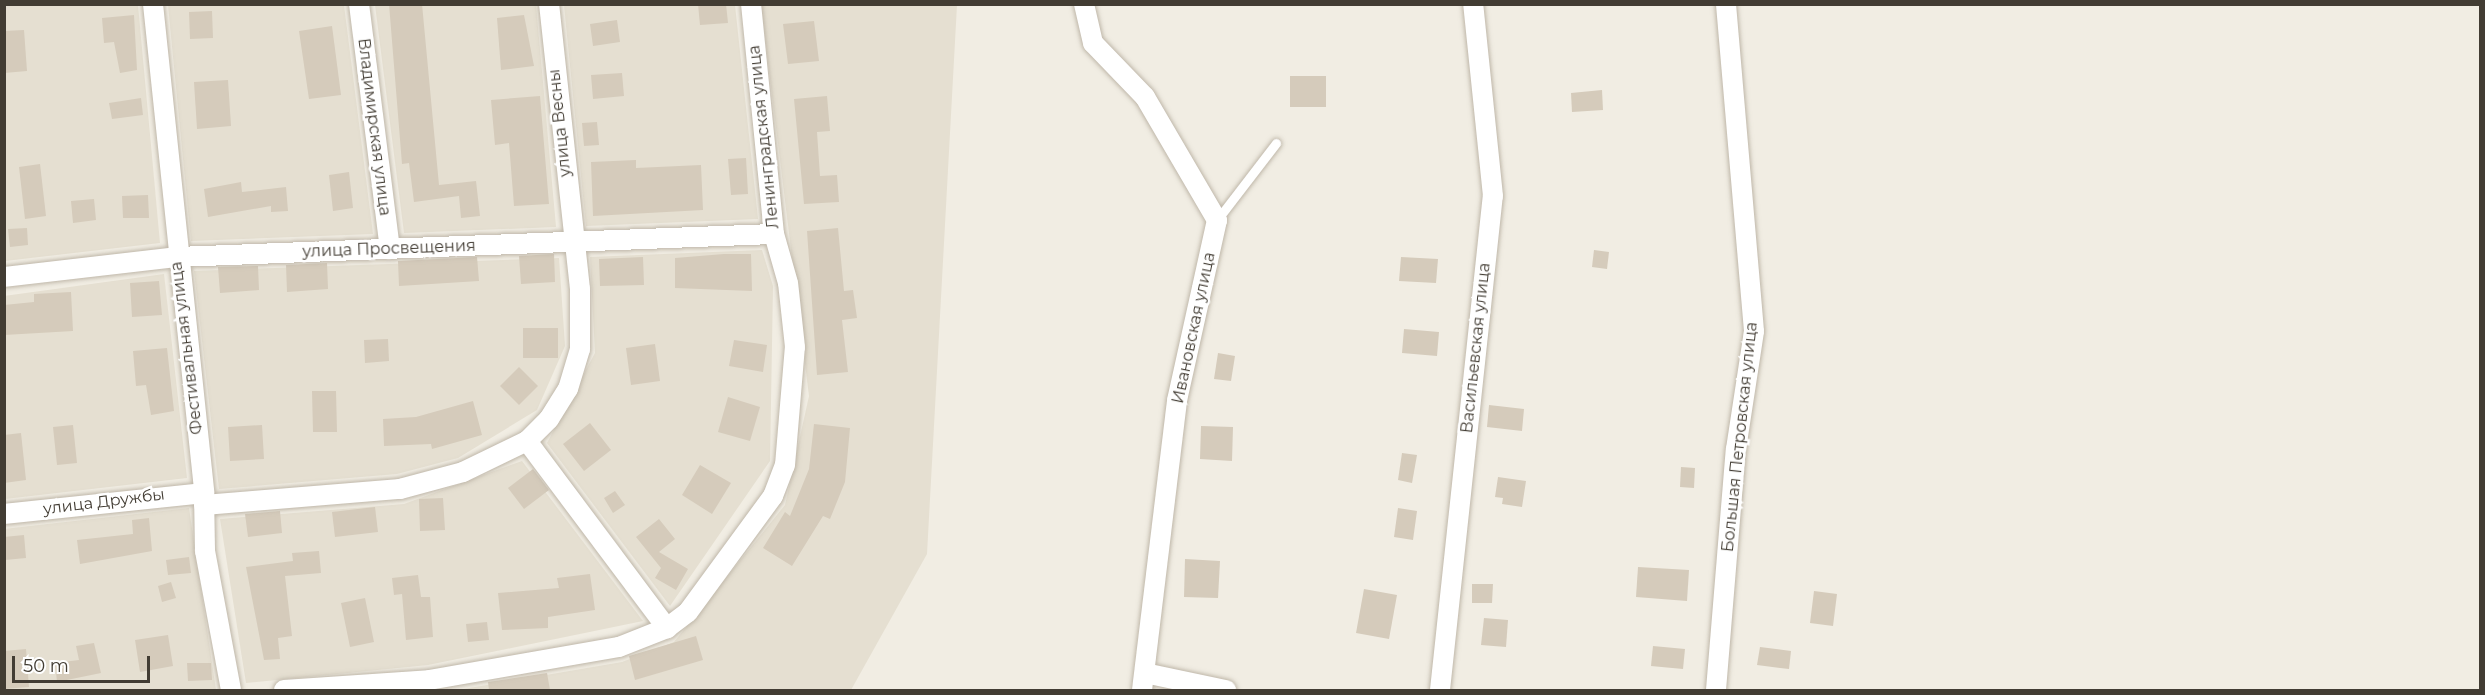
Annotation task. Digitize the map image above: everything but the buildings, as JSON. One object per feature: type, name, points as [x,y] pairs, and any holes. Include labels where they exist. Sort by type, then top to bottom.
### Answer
[{"type":"street","name":"Фестивальная улица","points":[[153,4],[177,257],[204,499],[205,551],[231,690]]},
{"type":"street","name":"Владимирская улица","points":[[358,4],[390,249]]},
{"type":"street","name":"улица Весны","points":[[527,441],[568,389],[580,348],[549,4]]},
{"type":"street","name":"Ленинградская улица","points":[[284,690],[429,680],[619,647],[668,628],[688,612],[773,496],[785,465],[795,347],[788,283],[774,234],[751,4]]},
{"type":"street","points":[[1084,4],[1093,44],[1145,97],[1217,220]]},
{"type":"street","name":"Васильевская улица","points":[[1440,690],[1493,196],[1473,4]]},
{"type":"street","name":"Большая Петровская улица","points":[[1716,690],[1736,448],[1754,331],[1726,4]]},
{"type":"street","name":"Ивановская улица","points":[[1144,682],[1177,401],[1217,220]]},
{"type":"street","name":"улица Просвещения","points":[[4,277],[177,257],[774,234]]},
{"type":"street","points":[[527,441],[668,628]]},
{"type":"street","name":"улица Дружбы","points":[[4,514],[204,499],[400,489],[463,472],[527,441]]},
{"type":"street","points":[[1144,682],[1226,690]]},
{"type":"lane","points":[[1217,220],[1276,143]]},
{"type":"shaded area","points":[[4,5],[138,5],[160,243],[5,261]]},
{"type":"shaded area","points":[[168,5],[344,5],[373,234],[191,241]]},
{"type":"shaded area","points":[[375,5],[536,5],[556,227],[404,233]]},
{"type":"shaded area","points":[[564,5],[735,5],[758,219],[586,226]]},
{"type":"shaded area","points":[[761,5],[957,5],[927,554],[851,690],[458,690],[622,662],[674,642],[785,505],[809,396]]},
{"type":"shaded area","points":[[762,250],[773,286],[770,461],[670,606],[547,443],[595,353],[590,257]]},
{"type":"shaded area","points":[[559,258],[565,346],[537,410],[458,458],[397,474],[219,489],[194,271]]},
{"type":"shaded area","points":[[164,274],[187,478],[5,499],[4,296]]},
{"type":"shaded area","points":[[522,461],[643,621],[428,665],[246,683],[220,519],[404,504]]},
{"type":"shaded area","points":[[189,508],[216,690],[5,690],[4,529]]}]
